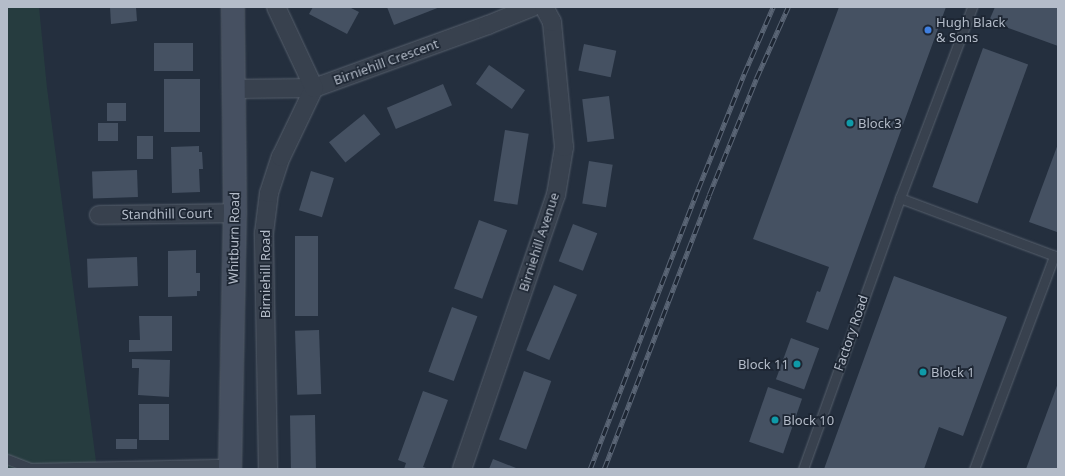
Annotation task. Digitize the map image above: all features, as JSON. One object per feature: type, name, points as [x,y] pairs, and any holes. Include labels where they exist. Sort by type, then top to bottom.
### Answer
[{"type":"main road","name":"Whitburn Road","points":[[230,466],[235,213],[233,7]]},
{"type":"street","points":[[276,7],[314,88]]},
{"type":"street","name":"Birniehill Crescent","points":[[234,89],[314,88],[488,25],[532,7]]},
{"type":"street","name":"Birniehill Avenue","points":[[462,469],[556,195],[564,147],[552,22],[544,7]]},
{"type":"street","name":"Birniehill Road","points":[[268,469],[264,233],[269,193],[281,157],[314,88]]},
{"type":"street","name":"Standhill Court","points":[[99,215],[235,213]]},
{"type":"lane","name":"Factory Road","points":[[804,469],[900,198],[972,7]]},
{"type":"lane","points":[[900,198],[1056,256],[974,469]]},
{"type":"lane","points":[[7,459],[30,468],[230,466]]},
{"type":"green space","points":[[7,7],[39,7],[47,88],[97,469],[7,469]]},
{"type":"building","points":[[110,7],[136,7],[137,21],[111,24]]},
{"type":"building","points":[[313,7],[349,7],[359,12],[347,34],[309,14]]},
{"type":"building","points":[[387,7],[440,7],[394,25]]},
{"type":"building","name":"Block 3","points":[[839,7],[946,7],[828,330],[806,322],[817,291],[820,292],[829,267],[753,239]]},
{"type":"building","points":[[995,7],[1058,7],[1058,46],[989,21]]},
{"type":"building","points":[[154,43],[193,43],[193,71],[154,71]]},
{"type":"building","points":[[584,44],[616,51],[611,77],[578,70]]},
{"type":"building","points":[[983,48],[1028,64],[977,203],[932,187]]},
{"type":"building","points":[[489,65],[525,90],[512,109],[476,84]]},
{"type":"building","points":[[164,79],[200,79],[200,132],[164,132]]},
{"type":"building","points":[[443,84],[452,105],[396,129],[387,108]]},
{"type":"building","points":[[609,96],[614,139],[587,142],[582,99]]},
{"type":"building","points":[[107,103],[126,103],[126,121],[107,121]]},
{"type":"building","points":[[364,114],[380,134],[345,163],[329,142]]},
{"type":"building","points":[[98,123],[118,123],[118,141],[98,141]]},
{"type":"building","points":[[505,130],[529,134],[517,205],[494,201]]},
{"type":"building","points":[[137,136],[153,136],[153,159],[137,159]]},
{"type":"building","points":[[1058,144],[1058,230],[1057,232],[1029,222]]},
{"type":"building","points":[[199,146],[199,152],[202,152],[203,169],[199,169],[200,192],[172,193],[171,147]]},
{"type":"building","points":[[589,161],[613,165],[606,207],[582,203]]},
{"type":"building","points":[[137,170],[138,197],[93,199],[92,172]]},
{"type":"building","points":[[311,171],[334,178],[322,217],[299,210]]},
{"type":"building","points":[[479,220],[507,230],[482,299],[454,289]]},
{"type":"building","points":[[573,224],[597,233],[583,271],[559,261]]},
{"type":"building","points":[[295,236],[318,236],[318,316],[295,316]]},
{"type":"building","points":[[196,250],[196,273],[200,273],[200,291],[197,291],[197,296],[168,297],[168,251]]},
{"type":"building","points":[[137,257],[138,286],[88,288],[87,259]]},
{"type":"building","name":"Block 1","points":[[894,276],[1007,317],[963,436],[939,427],[924,469],[824,469]]},
{"type":"building","points":[[554,285],[577,295],[549,360],[526,350]]},
{"type":"building","points":[[452,307],[477,316],[454,381],[428,372]]},
{"type":"building","points":[[139,316],[172,316],[172,351],[129,352],[129,340],[140,340]]},
{"type":"building","points":[[319,330],[321,394],[297,395],[295,331]]},
{"type":"building","name":"Block 11","points":[[791,338],[819,348],[804,390],[776,379]]},
{"type":"building","points":[[132,359],[170,360],[169,397],[138,395],[139,368],[132,368]]},
{"type":"building","points":[[524,371],[551,381],[526,450],[499,440]]},
{"type":"building","points":[[1058,383],[1058,469],[1026,469]]},
{"type":"building","name":"Block 10","points":[[768,387],[802,399],[783,454],[749,442]]},
{"type":"building","points":[[423,391],[448,400],[423,467],[429,469],[404,469],[406,463],[398,460]]},
{"type":"building","points":[[139,404],[169,404],[169,440],[139,440]]},
{"type":"building","points":[[290,415],[315,415],[316,469],[291,469]]},
{"type":"building","points":[[116,439],[137,439],[137,449],[116,449]]},
{"type":"building","points":[[493,459],[516,468],[516,469],[489,469]]},
{"type":"railway","points":[[590,469],[698,189],[744,74],[773,7]]},
{"type":"railway","points":[[604,469],[709,195],[756,79],[788,7]]},
{"type":"place","name":"Hugh Black & Sons","points":[[928,30]]},
{"type":"place","name":"Block 3","points":[[850,123]]},
{"type":"place","name":"Block 11","points":[[797,364]]},
{"type":"place","name":"Block 1","points":[[923,372]]},
{"type":"place","name":"Block 10","points":[[775,420]]}]
